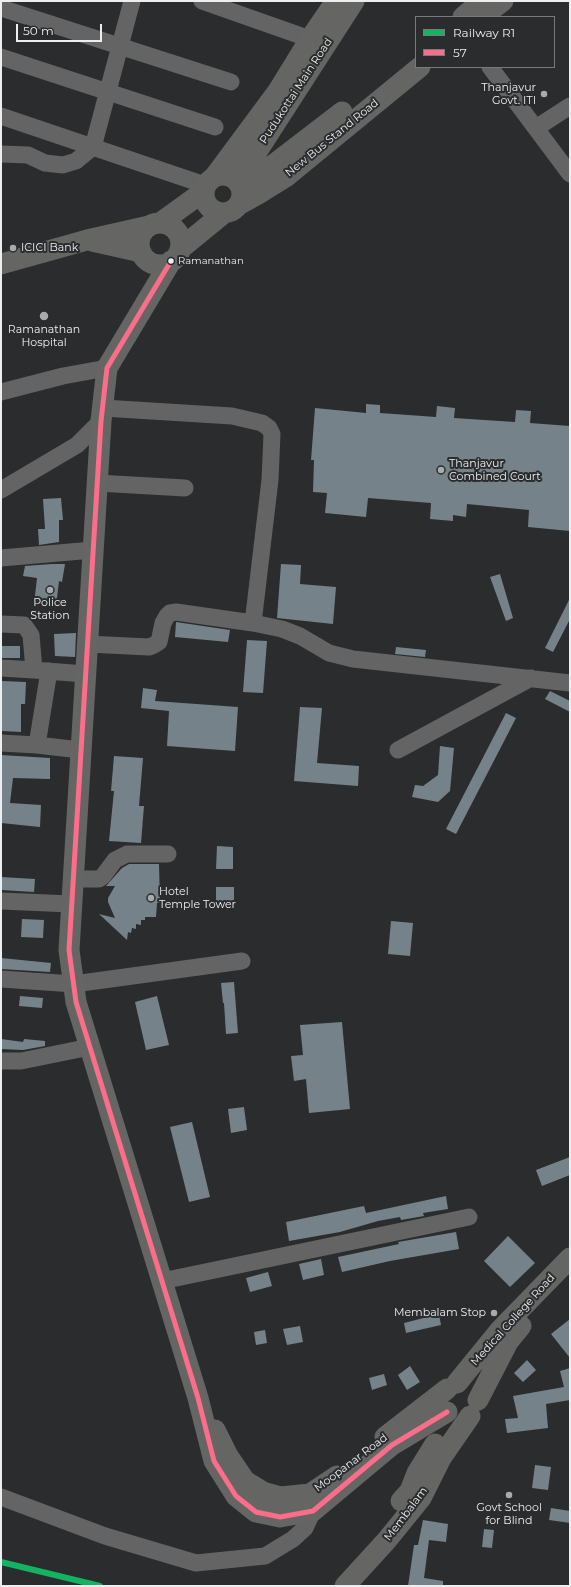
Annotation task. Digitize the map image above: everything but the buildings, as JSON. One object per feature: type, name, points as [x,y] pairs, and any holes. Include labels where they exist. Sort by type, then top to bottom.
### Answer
[{"type":"main road","points":[[145,257],[139,247],[141,235],[208,184],[227,174],[238,180],[243,192],[232,208],[218,212],[212,210],[204,199],[208,184],[278,91],[317,43],[336,1]]},
{"type":"main road","name":"Pudukottai Main Road","points":[[238,180],[317,43],[354,1]]},
{"type":"main road","points":[[464,16],[482,1]]},
{"type":"main road","points":[[483,16],[503,1]]},
{"type":"main road","name":"New Bus Stand Road","points":[[238,180],[273,165],[415,55]]},
{"type":"main road","name":"New Bus Stand Road","points":[[176,255],[232,208],[287,176],[419,68]]},
{"type":"main road","points":[[1,264],[87,240],[154,225],[172,227],[176,231],[181,243],[176,255],[160,265],[145,257],[87,240]]},
{"type":"main road","name":"Moopanar Road","points":[[176,255],[107,368],[97,483],[71,904],[69,950],[76,1002],[198,1398],[214,1461],[236,1496],[256,1512],[280,1517],[313,1511],[392,1445],[462,1411]]},
{"type":"main road","name":"Moopanar Road","points":[[138,318],[145,257]]},
{"type":"main road","name":"Medical College Road","points":[[452,1386],[501,1329],[570,1258]]},
{"type":"main road","name":"Medical College Road","points":[[462,1411],[508,1342],[545,1299],[570,1275]]},
{"type":"main road","points":[[464,1383],[474,1389],[462,1411],[444,1408],[443,1398],[452,1386],[464,1383]]},
{"type":"main road","name":"Moopanar Road","points":[[198,1398],[228,1456],[245,1481],[263,1492],[281,1497],[310,1494],[329,1482],[418,1410],[452,1386]]},
{"type":"main road","name":"Membalam","points":[[331,1586],[415,1494],[426,1457],[462,1411]]},
{"type":"main road","name":"Membalam","points":[[345,1586],[387,1540],[415,1494],[441,1458],[462,1411]]},
{"type":"main road","points":[[392,1445],[414,1440],[420,1441],[424,1446],[426,1457]]},
{"type":"street","points":[[1,154],[28,155],[45,162],[63,166],[76,161],[93,148],[132,1]]},
{"type":"street","points":[[202,1],[317,43]]},
{"type":"street","points":[[2,8],[231,82]]},
{"type":"street","points":[[1,57],[215,127]]},
{"type":"street","points":[[491,68],[570,174]]},
{"type":"street","points":[[536,128],[570,106]]},
{"type":"street","points":[[1,116],[93,148],[208,184]]},
{"type":"street","points":[[1,392],[64,376],[107,368]]},
{"type":"street","points":[[1,490],[77,445],[102,415],[232,416],[262,423],[269,428],[272,434],[270,480],[253,623]]},
{"type":"street","points":[[97,483],[185,488]]},
{"type":"street","points":[[1,558],[93,550]]},
{"type":"street","points":[[87,644],[154,646],[159,642],[163,623],[167,616],[170,613],[176,612],[253,623],[282,629],[314,643],[329,653],[353,659],[570,682]]},
{"type":"street","points":[[1,624],[24,625],[31,635],[41,670],[37,745]]},
{"type":"street","points":[[1,668],[85,674]]},
{"type":"street","points":[[398,750],[531,678]]},
{"type":"street","points":[[1,743],[80,750]]},
{"type":"street","points":[[73,879],[99,878],[103,876],[115,860],[120,856],[127,854],[168,854]]},
{"type":"street","points":[[1,901],[71,904]]},
{"type":"street","points":[[1,979],[74,984],[242,960]]},
{"type":"street","points":[[1,1061],[21,1061],[90,1047]]},
{"type":"street","points":[[162,1281],[470,1217]]},
{"type":"street","points":[[1,1497],[105,1536],[196,1563],[264,1556],[293,1539],[305,1528],[313,1511]]},
{"type":"rail line","name":"R1","points":[[1,1562],[100,1586]]},
{"type":"transit line","name":"57","points":[[171,261],[107,368],[101,421],[69,950],[76,1002],[198,1398],[214,1461],[236,1496],[256,1512],[280,1517],[313,1511],[392,1445],[447,1412]]},
{"type":"place","name":"Thanjavur Govt. ITI","points":[[544,94]]},
{"type":"place","name":"ICICI Bank","points":[[13,248]]},
{"type":"place","name":"Ramanathan","points":[[171,261]]},
{"type":"place","name":"Ramanathan Hospital","points":[[44,316]]},
{"type":"place","name":"Thanjavur Combined Court","points":[[441,470]]},
{"type":"place","name":"Police Station","points":[[50,590]]},
{"type":"place","name":"Hotel Temple Tower","points":[[151,898]]},
{"type":"place","name":"Membalam Stop","points":[[494,1313]]},
{"type":"place","name":"Govt School for Blind","points":[[509,1495]]}]
